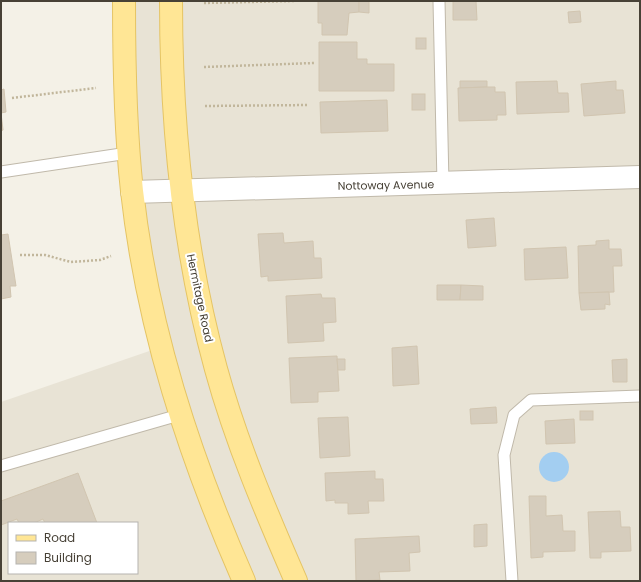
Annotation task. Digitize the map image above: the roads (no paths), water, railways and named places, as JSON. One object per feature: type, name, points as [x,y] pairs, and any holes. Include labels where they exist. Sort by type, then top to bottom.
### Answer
[{"type":"main road","points":[[124,1],[128,153],[132,192],[150,299],[160,346],[180,415],[202,482],[244,581]]},
{"type":"main road","name":"Hermitage Road","points":[[171,1],[175,139],[180,191],[194,277],[216,370],[245,458],[296,581]]},
{"type":"street","name":"Nottoway Avenue","points":[[132,192],[640,177]]},
{"type":"lane","points":[[439,1],[443,184]]},
{"type":"lane","points":[[1,172],[128,153]]},
{"type":"lane","points":[[512,581],[504,455],[514,415],[531,400],[640,396]]},
{"type":"lane","points":[[1,466],[180,415]]},
{"type":"water","points":[[554,452],[560,453],[568,461],[568,473],[560,481],[554,482],[548,481],[540,473],[539,467],[540,461],[548,453]]}]
